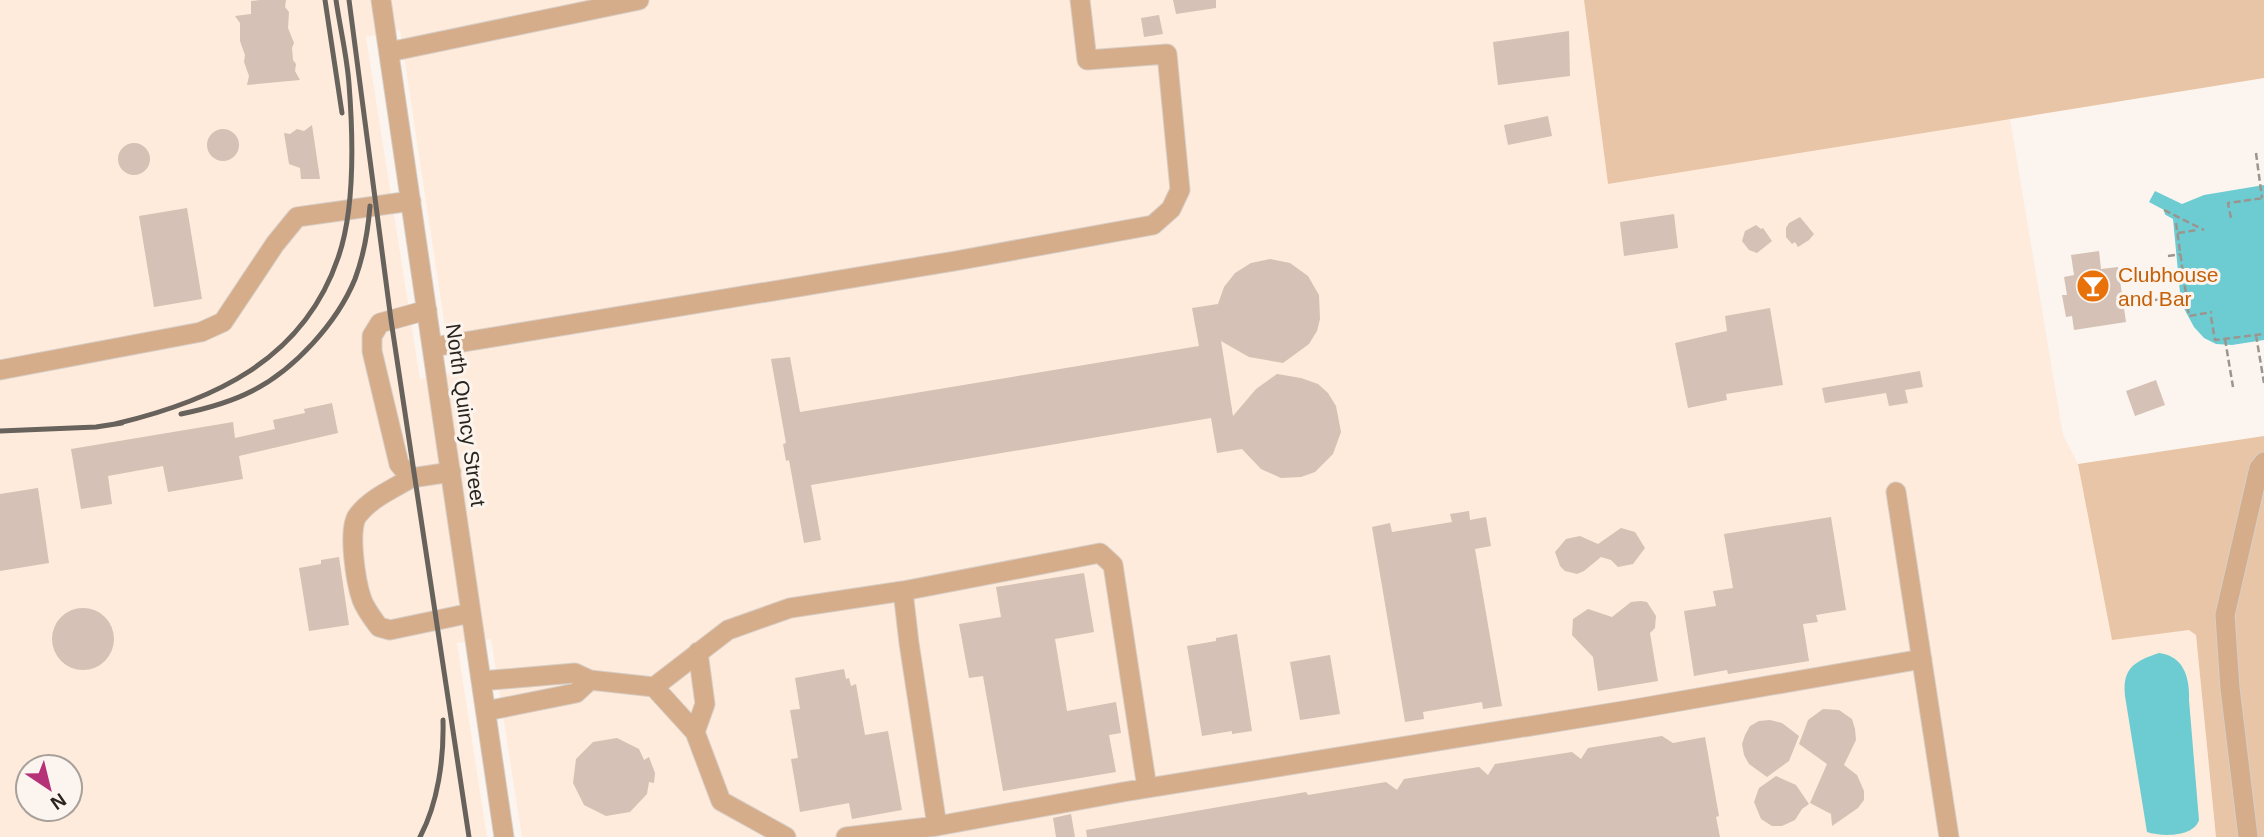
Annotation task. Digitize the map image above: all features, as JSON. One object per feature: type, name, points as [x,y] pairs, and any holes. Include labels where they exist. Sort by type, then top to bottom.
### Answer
[{"type":"street","name":"North Quincy Street","points":[[381,0],[504,837]]},
{"type":"street","points":[[389,52],[639,0]]},
{"type":"street","points":[[433,347],[942,263],[1153,225],[1171,209],[1180,190],[1167,54],[1087,60],[1080,0]]},
{"type":"street","points":[[0,370],[201,332],[223,322],[275,244],[297,217],[411,201]]},
{"type":"street","points":[[411,478],[399,464],[372,351],[372,335],[380,323],[427,310]]},
{"type":"street","points":[[2248,837],[2230,688],[2225,615],[2259,468],[2264,462]]},
{"type":"street","points":[[451,472],[411,478],[369,503],[355,517],[352,531],[353,549],[361,598],[379,627],[390,629],[471,613]]},
{"type":"street","points":[[1896,492],[1949,837]]},
{"type":"street","points":[[654,687],[728,630],[790,608],[903,591],[1100,553],[1113,565],[1147,788]]},
{"type":"street","points":[[903,591],[937,827]]},
{"type":"street","points":[[695,732],[705,704],[698,652]]},
{"type":"street","points":[[846,837],[937,827],[1147,788],[1629,710],[1922,659]]},
{"type":"street","points":[[481,681],[575,673],[590,680],[654,687],[695,732],[721,801],[786,837]]},
{"type":"street","points":[[486,711],[576,693],[590,680]]},
{"type":"path","points":[[2231,218],[2228,203],[2263,198],[2256,153]]},
{"type":"path","points":[[2164,210],[2204,230]]},
{"type":"path","points":[[2176,223],[2189,316],[2212,312]]},
{"type":"path","points":[[2178,233],[2197,230]]},
{"type":"path","points":[[2168,256],[2180,254]]},
{"type":"path","points":[[2169,277],[2183,275]]},
{"type":"path","points":[[2155,300],[2186,295]]},
{"type":"path","points":[[2211,317],[2215,340],[2264,334]]},
{"type":"path","points":[[2256,335],[2264,383]]},
{"type":"path","points":[[2225,339],[2233,387]]},
{"type":"shaded area","points":[[0,0],[1584,0],[1608,184],[2010,119],[2063,435],[2078,464],[2112,639],[2190,630],[2196,635],[2216,837],[522,837],[491,639],[457,643],[487,837],[0,837]],"holes":[[[400,30],[452,373],[420,379],[366,37]]]},
{"type":"shaded area","points":[[1584,0],[2264,0],[2264,78],[1608,184]]},
{"type":"shaded area","points":[[2264,436],[2264,837],[2216,837],[2196,635],[2189,630],[2112,640],[2078,464]]},
{"type":"water","points":[[2264,185],[2264,345],[2215,351],[2176,308],[2169,233],[2164,210],[2149,202],[2155,191],[2182,204],[2204,195]]},
{"type":"water","points":[[2159,653],[2180,663],[2187,676],[2199,820],[2191,830],[2169,835],[2147,832],[2125,696],[2128,672],[2143,659]]},
{"type":"pier","points":[[2164,214],[2173,219],[2181,303],[2194,327],[2204,338],[2216,344],[2232,345],[2264,340],[2264,348],[2213,353],[2200,346],[2189,335],[2172,303]]},
{"type":"building","points":[[286,0],[285,7],[289,12],[288,28],[294,43],[293,60],[300,80],[247,85],[249,76],[240,41],[240,23],[235,16],[251,14],[251,1]]},
{"type":"building","points":[[1173,0],[1216,0],[1216,8],[1176,14]]},
{"type":"building","points":[[1159,15],[1163,34],[1144,37],[1141,18]]},
{"type":"building","points":[[1569,31],[1570,76],[1498,85],[1493,42]]},
{"type":"building","points":[[1548,116],[1552,136],[1508,145],[1504,125]]},
{"type":"building","points":[[312,125],[320,179],[301,179],[300,168],[289,164],[284,133],[290,134],[297,129],[304,131]]},
{"type":"building","points":[[223,129],[235,133],[239,145],[235,157],[223,161],[211,157],[207,145],[211,133]]},
{"type":"building","points":[[134,143],[146,147],[150,159],[146,171],[134,175],[122,171],[118,159],[122,147]]},
{"type":"building","points":[[187,208],[202,299],[154,307],[139,216]]},
{"type":"building","points":[[1674,214],[1678,248],[1624,256],[1620,222]]},
{"type":"building","points":[[1800,217],[1814,234],[1798,247],[1786,237],[1786,228]]},
{"type":"building","points":[[1756,225],[1763,228],[1772,241],[1757,253],[1749,250],[1742,241],[1745,231]]},
{"type":"building","name":"Clubhouse and Bar","points":[[2099,251],[2101,269],[2118,267],[2126,322],[2074,330],[2072,316],[2066,317],[2062,295],[2067,295],[2064,277],[2074,275],[2071,255]]},
{"type":"building","points":[[1270,259],[1290,263],[1308,276],[1319,295],[1320,319],[1309,344],[1283,363],[1249,357],[1221,341],[1233,416],[1256,389],[1277,374],[1318,384],[1336,406],[1341,432],[1333,454],[1315,472],[1301,477],[1281,478],[1261,469],[1242,449],[1217,453],[1211,418],[811,485],[821,540],[804,543],[789,460],[786,461],[783,444],[786,443],[771,359],[790,357],[800,412],[1199,346],[1192,308],[1218,304],[1224,287],[1235,273],[1251,263]]},
{"type":"building","points":[[1770,308],[1783,385],[1726,394],[1727,400],[1688,408],[1675,343],[1727,331],[1725,316]]},
{"type":"building","points":[[1920,371],[1923,387],[1905,390],[1908,403],[1889,406],[1886,393],[1825,403],[1822,388]]},
{"type":"building","points":[[2156,380],[2165,405],[2135,416],[2126,391]]},
{"type":"building","points":[[332,403],[338,433],[239,456],[243,479],[168,492],[163,466],[108,476],[112,504],[81,509],[71,449],[233,422],[235,438],[275,429],[273,420],[305,413],[304,409]]},
{"type":"building","points":[[38,488],[49,563],[0,571],[0,494]]},
{"type":"building","points":[[1469,511],[1470,520],[1486,517],[1491,546],[1475,549],[1502,706],[1483,709],[1482,702],[1423,712],[1424,719],[1405,722],[1372,527],[1390,523],[1392,532],[1452,522],[1450,514]]},
{"type":"building","points":[[1831,517],[1846,610],[1816,615],[1818,622],[1803,624],[1809,661],[1728,674],[1727,670],[1694,676],[1684,611],[1716,606],[1713,591],[1733,588],[1724,534]]},
{"type":"building","points":[[1621,528],[1635,532],[1645,548],[1633,564],[1618,567],[1611,560],[1601,557],[1577,574],[1565,571],[1560,566],[1555,552],[1566,539],[1580,536],[1598,544]]},
{"type":"building","points":[[339,557],[349,625],[309,631],[299,568]]},
{"type":"building","points":[[1084,573],[1094,632],[1055,639],[1067,711],[1116,702],[1121,733],[1109,735],[1116,772],[1003,791],[983,676],[969,678],[959,624],[1001,617],[996,587]]},
{"type":"building","points":[[1631,602],[1647,602],[1656,616],[1655,628],[1650,633],[1658,681],[1598,691],[1593,657],[1572,635],[1573,619],[1588,609],[1612,617]]},
{"type":"building","points":[[83,608],[105,617],[114,639],[105,661],[83,670],[61,661],[52,639],[61,617]]},
{"type":"building","points":[[1237,634],[1252,731],[1202,736],[1187,646]]},
{"type":"building","points":[[1330,655],[1340,714],[1300,720],[1290,662]]},
{"type":"building","points":[[844,669],[851,686],[856,684],[865,735],[888,731],[902,810],[852,819],[849,803],[800,812],[791,759],[798,758],[790,710],[800,709],[795,678]]},
{"type":"building","points":[[1823,709],[1839,710],[1852,719],[1856,740],[1844,765],[1857,775],[1864,791],[1864,800],[1858,808],[1832,826],[1831,814],[1810,803],[1827,764],[1799,744],[1808,720]]},
{"type":"building","points":[[1759,721],[1782,723],[1799,736],[1789,761],[1767,777],[1749,764],[1742,744],[1750,726]]},
{"type":"building","points":[[1662,736],[1673,743],[1705,737],[1719,816],[1716,817],[1720,837],[1087,837],[1086,830],[1306,792],[1308,795],[1386,782],[1397,790],[1404,779],[1479,767],[1488,775],[1495,764],[1572,752],[1581,759],[1588,748]]},
{"type":"building","points":[[617,738],[639,749],[644,760],[649,757],[655,773],[654,783],[649,782],[647,794],[630,812],[606,816],[584,805],[573,783],[576,759],[593,742]]},
{"type":"building","points":[[1776,776],[1796,785],[1809,804],[1795,820],[1782,826],[1772,826],[1761,819],[1754,802],[1759,788]]},
{"type":"building","points":[[1071,814],[1075,837],[1056,837],[1053,818]]},
{"type":"railway","points":[[325,0],[342,113]]},
{"type":"railway","points":[[115,424],[186,403],[219,389],[250,371],[278,350],[302,324],[322,294],[344,239],[350,195],[349,84],[336,0]]},
{"type":"railway","points":[[349,0],[391,320],[469,837]]},
{"type":"railway","points":[[181,414],[217,405],[252,391],[283,371],[312,344],[337,312],[355,279],[365,243],[370,206]]},
{"type":"railway","points":[[0,431],[96,427],[122,423]]},
{"type":"railway","points":[[420,837],[439,780],[443,720]]},
{"type":"place","name":"Clubhouse and Bar","points":[[2093,286]]}]
